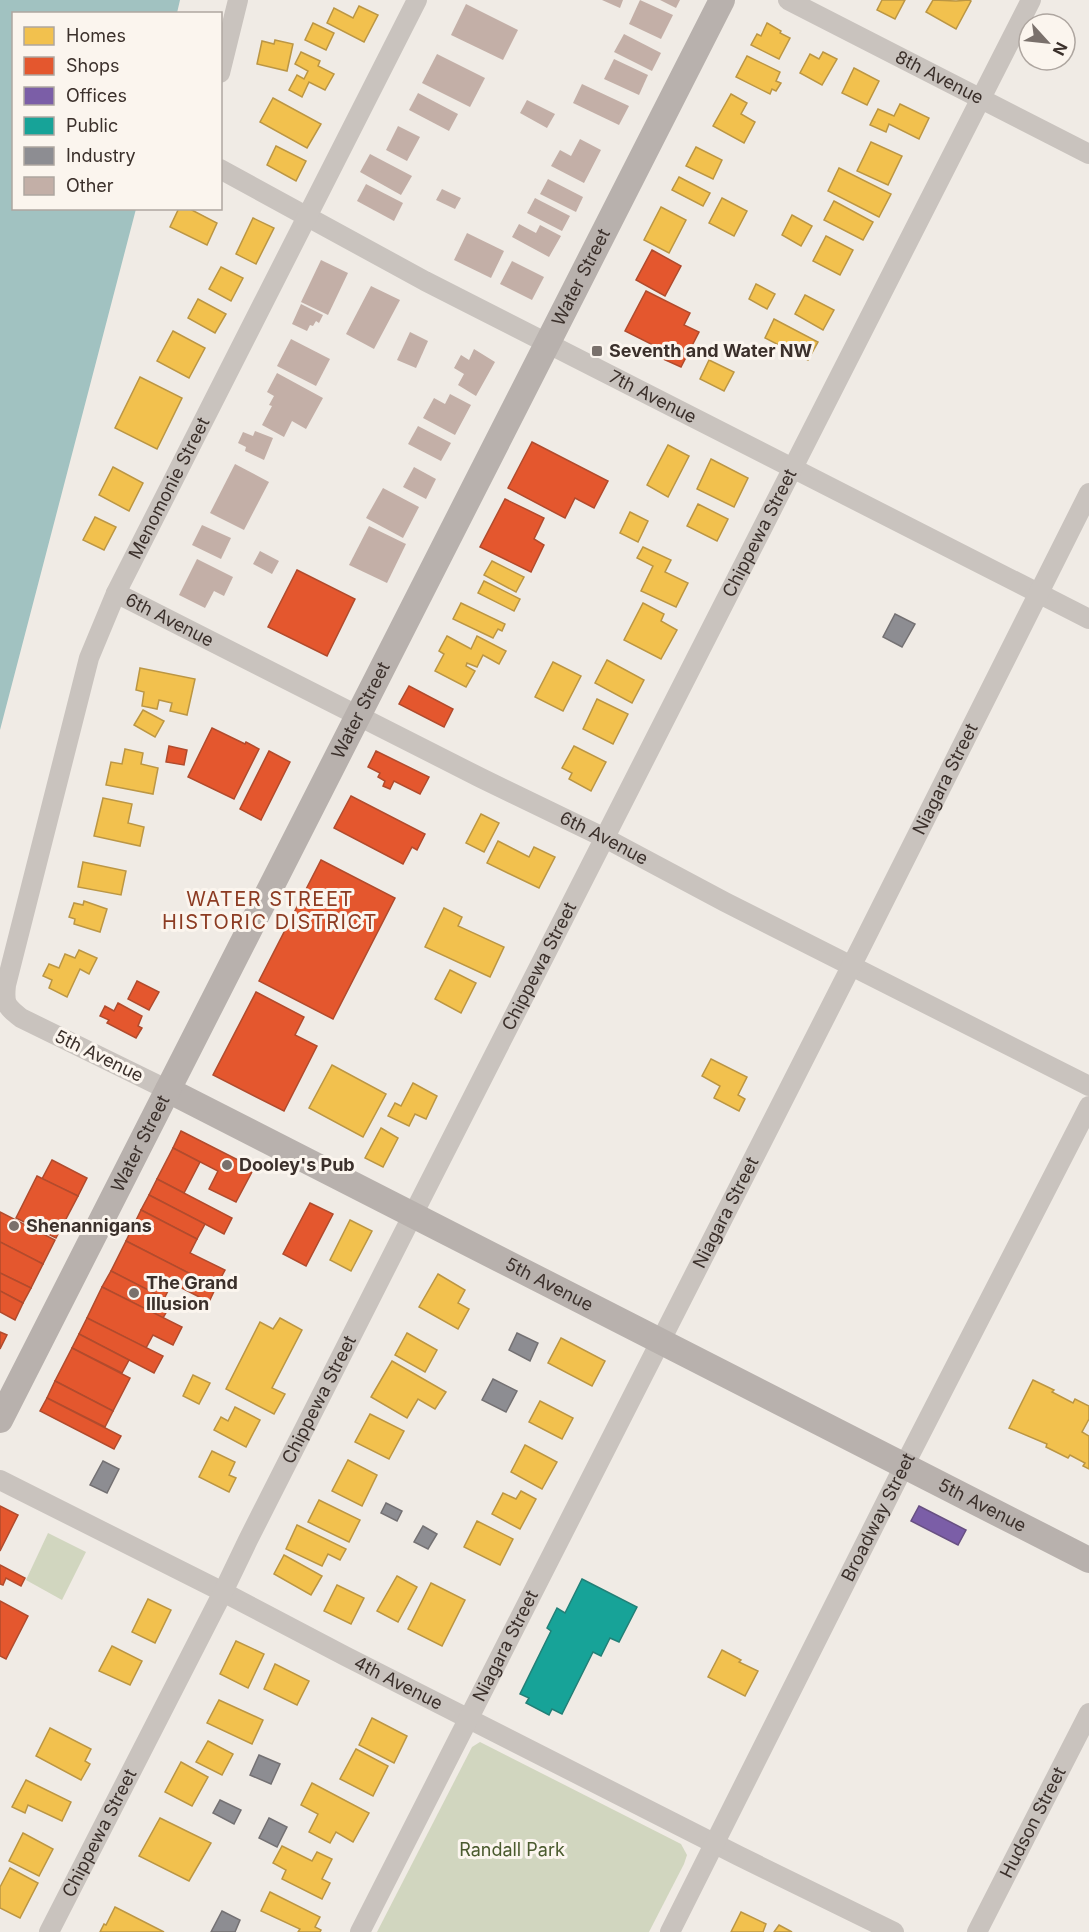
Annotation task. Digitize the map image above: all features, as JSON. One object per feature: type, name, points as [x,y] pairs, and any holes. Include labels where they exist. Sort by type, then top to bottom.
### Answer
[{"type":"main road","name":"Water Street","points":[[0,1420],[722,0]]},
{"type":"main road","name":"5th Avenue","points":[[168,1090],[1089,1560]]},
{"type":"street","points":[[222,65],[238,0]]},
{"type":"street","name":"Menomonie Street","points":[[9,1008],[4,999],[6,985],[88,658],[116,593],[417,0]]},
{"type":"street","name":"8th Avenue","points":[[788,0],[1089,154]]},
{"type":"street","name":"Chippewa Street","points":[[49,1932],[1031,0]]},
{"type":"street","name":"7th Avenue","points":[[222,170],[425,281],[1089,619]]},
{"type":"street","name":"Niagara Street","points":[[360,1932],[1089,493]]},
{"type":"street","name":"6th Avenue","points":[[116,593],[481,778],[605,838],[725,902],[1089,1086]]},
{"type":"street","name":"5th Avenue","points":[[9,1008],[21,1018],[168,1090]]},
{"type":"street","name":"Broadway Street","points":[[670,1932],[904,1466],[1089,1107]]},
{"type":"street","name":"4th Avenue","points":[[0,1480],[894,1932]]},
{"type":"street","name":"Hudson Street","points":[[977,1932],[1089,1713]]},
{"type":"green space","points":[[48,1533],[86,1552],[62,1600],[26,1580]]},
{"type":"green space","name":"Randall Park","points":[[480,1742],[681,1844],[687,1855],[684,1864],[649,1932],[377,1932],[472,1747]]},
{"type":"water","points":[[0,0],[180,0],[177,12],[12,12],[12,210],[136,210],[0,730]]},
{"type":"building: Homes","points":[[882,0],[905,0],[895,19],[877,10]]},
{"type":"building: Homes","points":[[933,0],[971,1],[956,29],[926,12]]},
{"type":"building: Homes","points":[[359,6],[378,15],[364,42],[327,23],[334,8],[353,18]]},
{"type":"building: Homes","points":[[313,23],[334,33],[326,50],[305,40]]},
{"type":"building: Homes","points":[[767,23],[790,38],[779,59],[751,45],[757,34],[761,36]]},
{"type":"building: Homes","points":[[275,40],[293,44],[287,71],[257,64],[262,41],[274,44]]},
{"type":"building: Homes","points":[[301,52],[320,61],[318,66],[334,74],[325,90],[309,82],[302,97],[289,90],[297,75],[304,79],[308,71],[295,64]]},
{"type":"building: Homes","points":[[823,52],[837,59],[822,85],[800,73],[810,54],[819,59]]},
{"type":"building: Homes","points":[[747,56],[780,72],[776,81],[781,83],[776,91],[772,89],[770,94],[736,77]]},
{"type":"building: Homes","points":[[854,68],[879,81],[867,105],[842,93]]},
{"type":"building: Homes","points":[[731,94],[747,103],[741,114],[755,122],[744,143],[713,126]]},
{"type":"building: Homes","points":[[273,98],[321,124],[307,148],[260,122]]},
{"type":"building: Homes","points":[[900,104],[929,118],[919,139],[889,124],[886,132],[870,125],[878,109],[894,116]]},
{"type":"building: Homes","points":[[871,142],[902,156],[888,185],[857,171]]},
{"type":"building: Homes","points":[[276,146],[306,161],[296,181],[267,165]]},
{"type":"building: Homes","points":[[696,147],[722,160],[713,179],[686,166]]},
{"type":"building: Homes","points":[[839,168],[891,194],[879,217],[828,191]]},
{"type":"building: Homes","points":[[679,177],[710,193],[703,206],[672,190]]},
{"type":"building: Homes","points":[[722,198],[747,211],[734,236],[709,223]]},
{"type":"building: Homes","points":[[834,201],[873,222],[863,240],[824,220]]},
{"type":"building: Homes","points":[[661,207],[686,220],[669,253],[644,240]]},
{"type":"building: Homes","points":[[178,210],[192,210],[217,223],[207,245],[170,227]]},
{"type":"building: Homes","points":[[792,215],[812,226],[801,246],[782,235]]},
{"type":"building: Homes","points":[[253,218],[274,228],[256,264],[236,254]]},
{"type":"building: Homes","points":[[826,236],[853,250],[840,275],[813,261]]},
{"type":"building: Homes","points":[[221,267],[243,278],[231,301],[209,289]]},
{"type":"building: Homes","points":[[756,284],[775,294],[767,309],[749,299]]},
{"type":"building: Homes","points":[[805,295],[834,310],[823,330],[795,314]]},
{"type":"building: Homes","points":[[198,299],[226,314],[215,333],[188,318]]},
{"type":"building: Homes","points":[[774,319],[818,342],[808,360],[765,338]]},
{"type":"building: Homes","points":[[173,331],[205,348],[189,378],[157,361]]},
{"type":"building: Homes","points":[[709,360],[734,372],[724,391],[700,379]]},
{"type":"building: Homes","points":[[140,377],[182,398],[157,449],[115,428]]},
{"type":"building: Homes","points":[[668,445],[689,456],[668,497],[647,485]]},
{"type":"building: Homes","points":[[711,459],[748,478],[734,507],[697,489]]},
{"type":"building: Homes","points":[[113,467],[143,483],[129,511],[99,495]]},
{"type":"building: Homes","points":[[698,504],[728,519],[717,541],[687,526]]},
{"type":"building: Homes","points":[[630,512],[648,521],[638,542],[620,533]]},
{"type":"building: Homes","points":[[95,517],[116,527],[104,550],[83,540]]},
{"type":"building: Homes","points":[[643,547],[671,560],[665,572],[688,583],[676,607],[641,591],[653,566],[637,558]]},
{"type":"building: Homes","points":[[492,561],[524,577],[516,592],[484,575]]},
{"type":"building: Homes","points":[[484,581],[520,599],[514,611],[478,593]]},
{"type":"building: Homes","points":[[461,603],[505,624],[502,631],[498,629],[493,638],[453,619]]},
{"type":"building: Homes","points":[[643,603],[664,614],[661,621],[677,630],[661,659],[624,640]]},
{"type":"building: Homes","points":[[447,636],[471,649],[477,636],[506,651],[499,664],[483,655],[477,667],[467,663],[466,666],[475,671],[466,687],[435,671],[444,654],[439,651]]},
{"type":"building: Homes","points":[[607,660],[644,680],[632,703],[595,683]]},
{"type":"building: Homes","points":[[553,662],[581,676],[563,711],[535,697]]},
{"type":"building: Homes","points":[[140,668],[195,679],[187,715],[170,711],[172,703],[159,700],[157,709],[142,706],[144,692],[136,690]]},
{"type":"building: Homes","points":[[597,699],[628,714],[613,744],[583,729]]},
{"type":"building: Homes","points":[[143,710],[164,721],[155,737],[134,725]]},
{"type":"building: Homes","points":[[574,746],[606,762],[591,791],[569,779],[572,773],[562,768]]},
{"type":"building: Homes","points":[[125,749],[143,753],[141,764],[158,768],[153,794],[106,785],[111,762],[122,764]]},
{"type":"building: Homes","points":[[103,798],[132,804],[128,823],[144,827],[140,846],[94,836]]},
{"type":"building: Homes","points":[[481,814],[499,823],[484,852],[466,843]]},
{"type":"building: Homes","points":[[498,841],[529,857],[534,847],[555,857],[539,888],[487,863]]},
{"type":"building: Homes","points":[[83,862],[126,871],[121,895],[78,887]]},
{"type":"building: Homes","points":[[84,901],[107,909],[100,932],[74,924],[75,919],[69,917],[74,903],[83,905]]},
{"type":"building: Homes","points":[[444,908],[462,917],[458,926],[504,947],[490,977],[425,947]]},
{"type":"building: Homes","points":[[79,950],[97,958],[89,974],[80,969],[67,997],[49,988],[52,980],[43,976],[49,964],[59,968],[65,954],[75,958]]},
{"type":"building: Homes","points":[[450,970],[476,983],[461,1013],[435,999]]},
{"type":"building: Homes","points":[[711,1059],[747,1077],[738,1095],[745,1099],[739,1111],[714,1098],[720,1086],[702,1076]]},
{"type":"building: Homes","points":[[332,1065],[386,1094],[363,1137],[309,1108]]},
{"type":"building: Homes","points":[[413,1083],[437,1096],[426,1119],[415,1114],[409,1126],[388,1116],[395,1103],[401,1106]]},
{"type":"building: Homes","points":[[381,1128],[398,1138],[383,1167],[365,1158]]},
{"type":"building: Homes","points":[[350,1220],[372,1231],[351,1271],[330,1260]]},
{"type":"building: Homes","points":[[438,1274],[465,1290],[458,1303],[469,1309],[458,1329],[419,1307]]},
{"type":"building: Homes","points":[[280,1318],[302,1330],[272,1388],[285,1394],[274,1414],[226,1389],[260,1322],[273,1329]]},
{"type":"building: Homes","points":[[407,1333],[437,1350],[425,1372],[395,1355]]},
{"type":"building: Homes","points":[[561,1338],[605,1361],[592,1386],[548,1363]]},
{"type":"building: Homes","points":[[392,1361],[446,1392],[435,1409],[418,1399],[407,1418],[371,1397]]},
{"type":"building: Homes","points":[[193,1375],[210,1383],[199,1404],[183,1396]]},
{"type":"building: Homes","points":[[1033,1380],[1073,1403],[1075,1399],[1089,1406],[1089,1419],[1082,1432],[1089,1436],[1089,1469],[1083,1466],[1085,1463],[1070,1455],[1068,1458],[1046,1447],[1047,1444],[1009,1428]]},
{"type":"building: Homes","points":[[540,1401],[573,1418],[562,1439],[529,1422]]},
{"type":"building: Homes","points":[[235,1407],[260,1420],[246,1447],[214,1430],[221,1417],[228,1421]]},
{"type":"building: Homes","points":[[370,1414],[404,1431],[389,1459],[355,1442]]},
{"type":"building: Homes","points":[[525,1445],[557,1462],[542,1489],[511,1472]]},
{"type":"building: Homes","points":[[212,1451],[235,1462],[229,1475],[236,1478],[229,1492],[199,1477]]},
{"type":"building: Homes","points":[[348,1460],[377,1475],[362,1506],[332,1491]]},
{"type":"building: Homes","points":[[521,1491],[536,1499],[520,1529],[492,1514],[503,1493],[516,1499]]},
{"type":"building: Homes","points":[[319,1500],[360,1520],[349,1542],[308,1522]]},
{"type":"building: Homes","points":[[477,1521],[513,1539],[500,1565],[464,1547]]},
{"type":"building: Homes","points":[[297,1525],[346,1549],[340,1560],[328,1554],[322,1566],[286,1549]]},
{"type":"building: Homes","points":[[284,1555],[322,1576],[311,1595],[274,1574]]},
{"type":"building: Homes","points":[[397,1576],[417,1587],[398,1622],[377,1611]]},
{"type":"building: Homes","points":[[431,1583],[465,1600],[442,1646],[408,1629]]},
{"type":"building: Homes","points":[[337,1585],[364,1598],[351,1624],[324,1611]]},
{"type":"building: Homes","points":[[148,1599],[171,1610],[155,1643],[132,1632]]},
{"type":"building: Homes","points":[[236,1641],[264,1654],[248,1688],[220,1674]]},
{"type":"building: Homes","points":[[112,1646],[142,1661],[130,1685],[99,1671]]},
{"type":"building: Homes","points":[[722,1650],[758,1671],[745,1696],[708,1677]]},
{"type":"building: Homes","points":[[275,1664],[309,1681],[297,1705],[264,1689]]},
{"type":"building: Homes","points":[[219,1700],[263,1720],[252,1744],[207,1723]]},
{"type":"building: Homes","points":[[372,1718],[407,1736],[394,1763],[359,1745]]},
{"type":"building: Homes","points":[[50,1728],[91,1749],[85,1761],[90,1764],[81,1780],[36,1756]]},
{"type":"building: Homes","points":[[208,1741],[233,1754],[222,1775],[196,1762]]},
{"type":"building: Homes","points":[[356,1749],[388,1766],[373,1796],[340,1779]]},
{"type":"building: Homes","points":[[181,1762],[208,1777],[192,1806],[165,1792]]},
{"type":"building: Homes","points":[[26,1780],[71,1802],[62,1821],[28,1805],[25,1813],[12,1807]]},
{"type":"building: Homes","points":[[312,1783],[369,1813],[353,1842],[336,1832],[330,1843],[309,1832],[318,1814],[301,1805]]},
{"type":"building: Homes","points":[[160,1818],[211,1843],[189,1881],[139,1856]]},
{"type":"building: Homes","points":[[23,1833],[53,1849],[39,1876],[9,1861]]},
{"type":"building: Homes","points":[[282,1846],[312,1861],[317,1852],[332,1859],[322,1879],[330,1883],[322,1899],[282,1879],[286,1870],[273,1863]]},
{"type":"building: Homes","points":[[10,1868],[38,1883],[20,1918],[0,1908],[0,1887]]},
{"type":"building: Homes","points":[[270,1892],[320,1917],[315,1927],[321,1930],[320,1932],[298,1932],[300,1929],[261,1911]]},
{"type":"building: Homes","points":[[115,1907],[164,1932],[100,1932]]},
{"type":"building: Homes","points":[[741,1912],[766,1924],[763,1932],[731,1932]]},
{"type":"building: Homes","points":[[779,1925],[792,1932],[774,1932]]},
{"type":"building: Shops","points":[[652,250],[681,266],[665,296],[636,280]]},
{"type":"building: Shops","points":[[646,291],[690,313],[684,325],[699,332],[681,367],[663,359],[667,352],[625,331]]},
{"type":"building: Shops","points":[[532,442],[608,481],[594,508],[575,498],[565,518],[508,488]]},
{"type":"building: Shops","points":[[505,499],[544,518],[534,539],[544,545],[531,572],[480,547]]},
{"type":"building: Shops","points":[[297,570],[355,599],[327,656],[268,627]]},
{"type":"building: Shops","points":[[409,686],[453,709],[444,727],[399,704]]},
{"type":"building: Shops","points":[[212,728],[259,749],[234,799],[188,777]]},
{"type":"building: Shops","points":[[169,746],[187,750],[184,765],[166,762]]},
{"type":"building: Shops","points":[[269,751],[290,762],[261,820],[240,809]]},
{"type":"building: Shops","points":[[376,751],[429,777],[420,794],[394,781],[390,789],[383,786],[385,781],[378,777],[380,773],[368,767]]},
{"type":"building: Shops","points":[[351,796],[425,834],[417,850],[412,847],[403,864],[334,828]]},
{"type":"building: Shops","points":[[321,860],[395,898],[333,1019],[259,981]]},
{"type":"building: Shops","points":[[137,981],[159,992],[149,1010],[128,999]]},
{"type":"building: Shops","points":[[256,992],[304,1017],[295,1035],[317,1046],[284,1111],[213,1075]]},
{"type":"building: Shops","points":[[118,1003],[142,1016],[138,1026],[142,1028],[136,1038],[107,1023],[109,1020],[100,1016],[105,1006],[114,1011]]},
{"type":"building: Shops","name":"Dooley's Pub","points":[[181,1131],[254,1168],[236,1202],[209,1189],[218,1171],[173,1148]]},
{"type":"building: Shops","points":[[173,1148],[200,1162],[184,1193],[157,1179]]},
{"type":"building: Shops","points":[[52,1160],[87,1178],[78,1196],[42,1179]]},
{"type":"building: Shops","points":[[37,1176],[78,1196],[56,1238],[16,1218]]},
{"type":"building: Shops","points":[[157,1179],[232,1218],[224,1234],[149,1195]]},
{"type":"building: Shops","points":[[149,1195],[205,1224],[197,1239],[141,1210]]},
{"type":"building: Shops","points":[[310,1203],[333,1214],[306,1266],[283,1254]]},
{"type":"building: Shops","points":[[141,1210],[197,1239],[190,1253],[225,1270],[216,1287],[126,1241]]},
{"type":"building: Shops","name":"Shenannigans","points":[[0,1212],[55,1240],[43,1264],[0,1242]]},
{"type":"building: Shops","points":[[126,1241],[216,1287],[209,1302],[172,1283],[164,1299],[111,1271]]},
{"type":"building: Shops","points":[[0,1242],[43,1264],[31,1288],[0,1273]]},
{"type":"building: Shops","name":"The Grand Illusion","points":[[111,1271],[172,1302],[163,1318],[102,1287]]},
{"type":"building: Shops","points":[[0,1273],[31,1288],[23,1303],[0,1291]]},
{"type":"building: Shops","points":[[102,1287],[182,1327],[173,1345],[153,1335],[146,1348],[87,1318]]},
{"type":"building: Shops","points":[[0,1291],[23,1303],[15,1320],[0,1312]]},
{"type":"building: Shops","points":[[87,1318],[163,1356],[154,1373],[79,1334]]},
{"type":"building: Shops","points":[[0,1332],[7,1335],[0,1349]]},
{"type":"building: Shops","points":[[79,1334],[129,1360],[122,1373],[72,1348]]},
{"type":"building: Shops","points":[[72,1348],[130,1378],[113,1411],[55,1381]]},
{"type":"building: Shops","points":[[55,1381],[113,1411],[105,1427],[47,1398]]},
{"type":"building: Shops","points":[[47,1398],[121,1436],[114,1449],[40,1411]]},
{"type":"building: Shops","points":[[0,1506],[18,1515],[0,1551]]},
{"type":"building: Shops","points":[[0,1565],[25,1578],[21,1586],[6,1578],[3,1585],[0,1584]]},
{"type":"building: Shops","points":[[0,1601],[28,1616],[6,1659],[0,1656]]},
{"type":"building: Offices","points":[[919,1506],[966,1530],[958,1545],[911,1521]]},
{"type":"building: Public","points":[[582,1579],[637,1607],[619,1642],[610,1638],[601,1656],[593,1652],[562,1714],[552,1709],[549,1715],[526,1703],[529,1698],[520,1694],[551,1631],[547,1628],[557,1608],[565,1613]]},
{"type":"building: Industry","points":[[895,614],[915,624],[902,647],[883,637]]},
{"type":"building: Industry","points":[[517,1333],[538,1343],[530,1361],[509,1350]]},
{"type":"building: Industry","points":[[493,1379],[517,1391],[506,1412],[482,1400]]},
{"type":"building: Industry","points":[[103,1461],[119,1469],[107,1493],[90,1485]]},
{"type":"building: Industry","points":[[386,1503],[402,1511],[397,1521],[381,1513]]},
{"type":"building: Industry","points":[[423,1526],[437,1534],[428,1549],[414,1542]]},
{"type":"building: Industry","points":[[259,1755],[280,1764],[271,1784],[250,1775]]},
{"type":"building: Industry","points":[[220,1800],[241,1810],[234,1824],[213,1813]]},
{"type":"building: Industry","points":[[269,1818],[287,1827],[277,1847],[259,1838]]},
{"type":"building: Industry","points":[[222,1911],[240,1920],[235,1932],[211,1932]]},
{"type":"building: Other","points":[[602,0],[623,0],[620,8]]},
{"type":"building: Other","points":[[640,0],[673,15],[661,39],[629,24]]},
{"type":"building: Other","points":[[660,0],[680,0],[676,8]]},
{"type":"building: Other","points":[[466,4],[518,30],[503,60],[451,35]]},
{"type":"building: Other","points":[[624,34],[661,53],[652,71],[614,52]]},
{"type":"building: Other","points":[[437,54],[485,78],[470,107],[422,83]]},
{"type":"building: Other","points":[[614,59],[648,75],[639,95],[604,79]]},
{"type":"building: Other","points":[[582,84],[629,106],[619,125],[573,103]]},
{"type":"building: Other","points":[[418,93],[458,114],[449,131],[409,110]]},
{"type":"building: Other","points":[[527,100],[555,114],[547,128],[520,113]]},
{"type":"building: Other","points":[[398,126],[420,137],[407,161],[386,150]]},
{"type":"building: Other","points":[[580,139],[601,150],[584,183],[551,166],[560,150],[571,156]]},
{"type":"building: Other","points":[[370,154],[412,176],[401,195],[360,172]]},
{"type":"building: Other","points":[[548,179],[583,197],[576,212],[540,194]]},
{"type":"building: Other","points":[[366,184],[403,203],[394,221],[357,201]]},
{"type":"building: Other","points":[[442,189],[461,198],[455,209],[436,200]]},
{"type":"building: Other","points":[[535,198],[570,216],[562,231],[527,213]]},
{"type":"building: Other","points":[[519,224],[536,233],[540,225],[561,236],[549,257],[512,237]]},
{"type":"building: Other","points":[[467,233],[504,251],[491,278],[454,260]]},
{"type":"building: Other","points":[[321,260],[348,273],[328,315],[301,302]]},
{"type":"building: Other","points":[[512,261],[544,277],[532,300],[500,284]]},
{"type":"building: Other","points":[[371,286],[400,300],[374,349],[346,334]]},
{"type":"building: Other","points":[[301,304],[323,315],[319,323],[316,321],[313,326],[310,325],[307,331],[292,324]]},
{"type":"building: Other","points":[[410,332],[428,341],[416,368],[397,360]]},
{"type":"building: Other","points":[[291,339],[330,359],[316,386],[277,366]]},
{"type":"building: Other","points":[[474,349],[495,362],[476,396],[458,385],[464,374],[454,368],[461,355],[469,360]]},
{"type":"building: Other","points":[[277,373],[323,398],[306,429],[292,421],[284,437],[262,425],[272,406],[269,405],[274,396],[267,392]]},
{"type":"building: Other","points":[[450,394],[471,405],[455,435],[423,418],[434,398],[445,404]]},
{"type":"building: Other","points":[[418,426],[451,443],[441,461],[408,444]]},
{"type":"building: Other","points":[[255,431],[273,438],[264,460],[245,451],[246,447],[238,443],[243,432],[253,436]]},
{"type":"building: Other","points":[[235,464],[269,482],[244,530],[210,513]]},
{"type":"building: Other","points":[[414,467],[436,479],[426,499],[403,487]]},
{"type":"building: Other","points":[[383,488],[419,507],[403,538],[366,518]]},
{"type":"building: Other","points":[[202,525],[231,538],[221,559],[192,545]]},
{"type":"building: Other","points":[[369,526],[406,544],[387,583],[349,565]]},
{"type":"building: Other","points":[[260,551],[279,561],[272,574],[253,564]]},
{"type":"building: Other","points":[[197,559],[233,577],[224,596],[214,591],[205,608],[179,595]]},
{"type":"place","name":"Seventh and Water NW","points":[[597,351]]},
{"type":"place","name":"Dooley's Pub","points":[[227,1165]]},
{"type":"place","name":"Shenannigans","points":[[14,1226]]},
{"type":"place","name":"The Grand Illusion","points":[[134,1293]]},
{"type":"district","name":"WATER STREET HISTORIC DISTRICT","points":[[270,910]]}]
